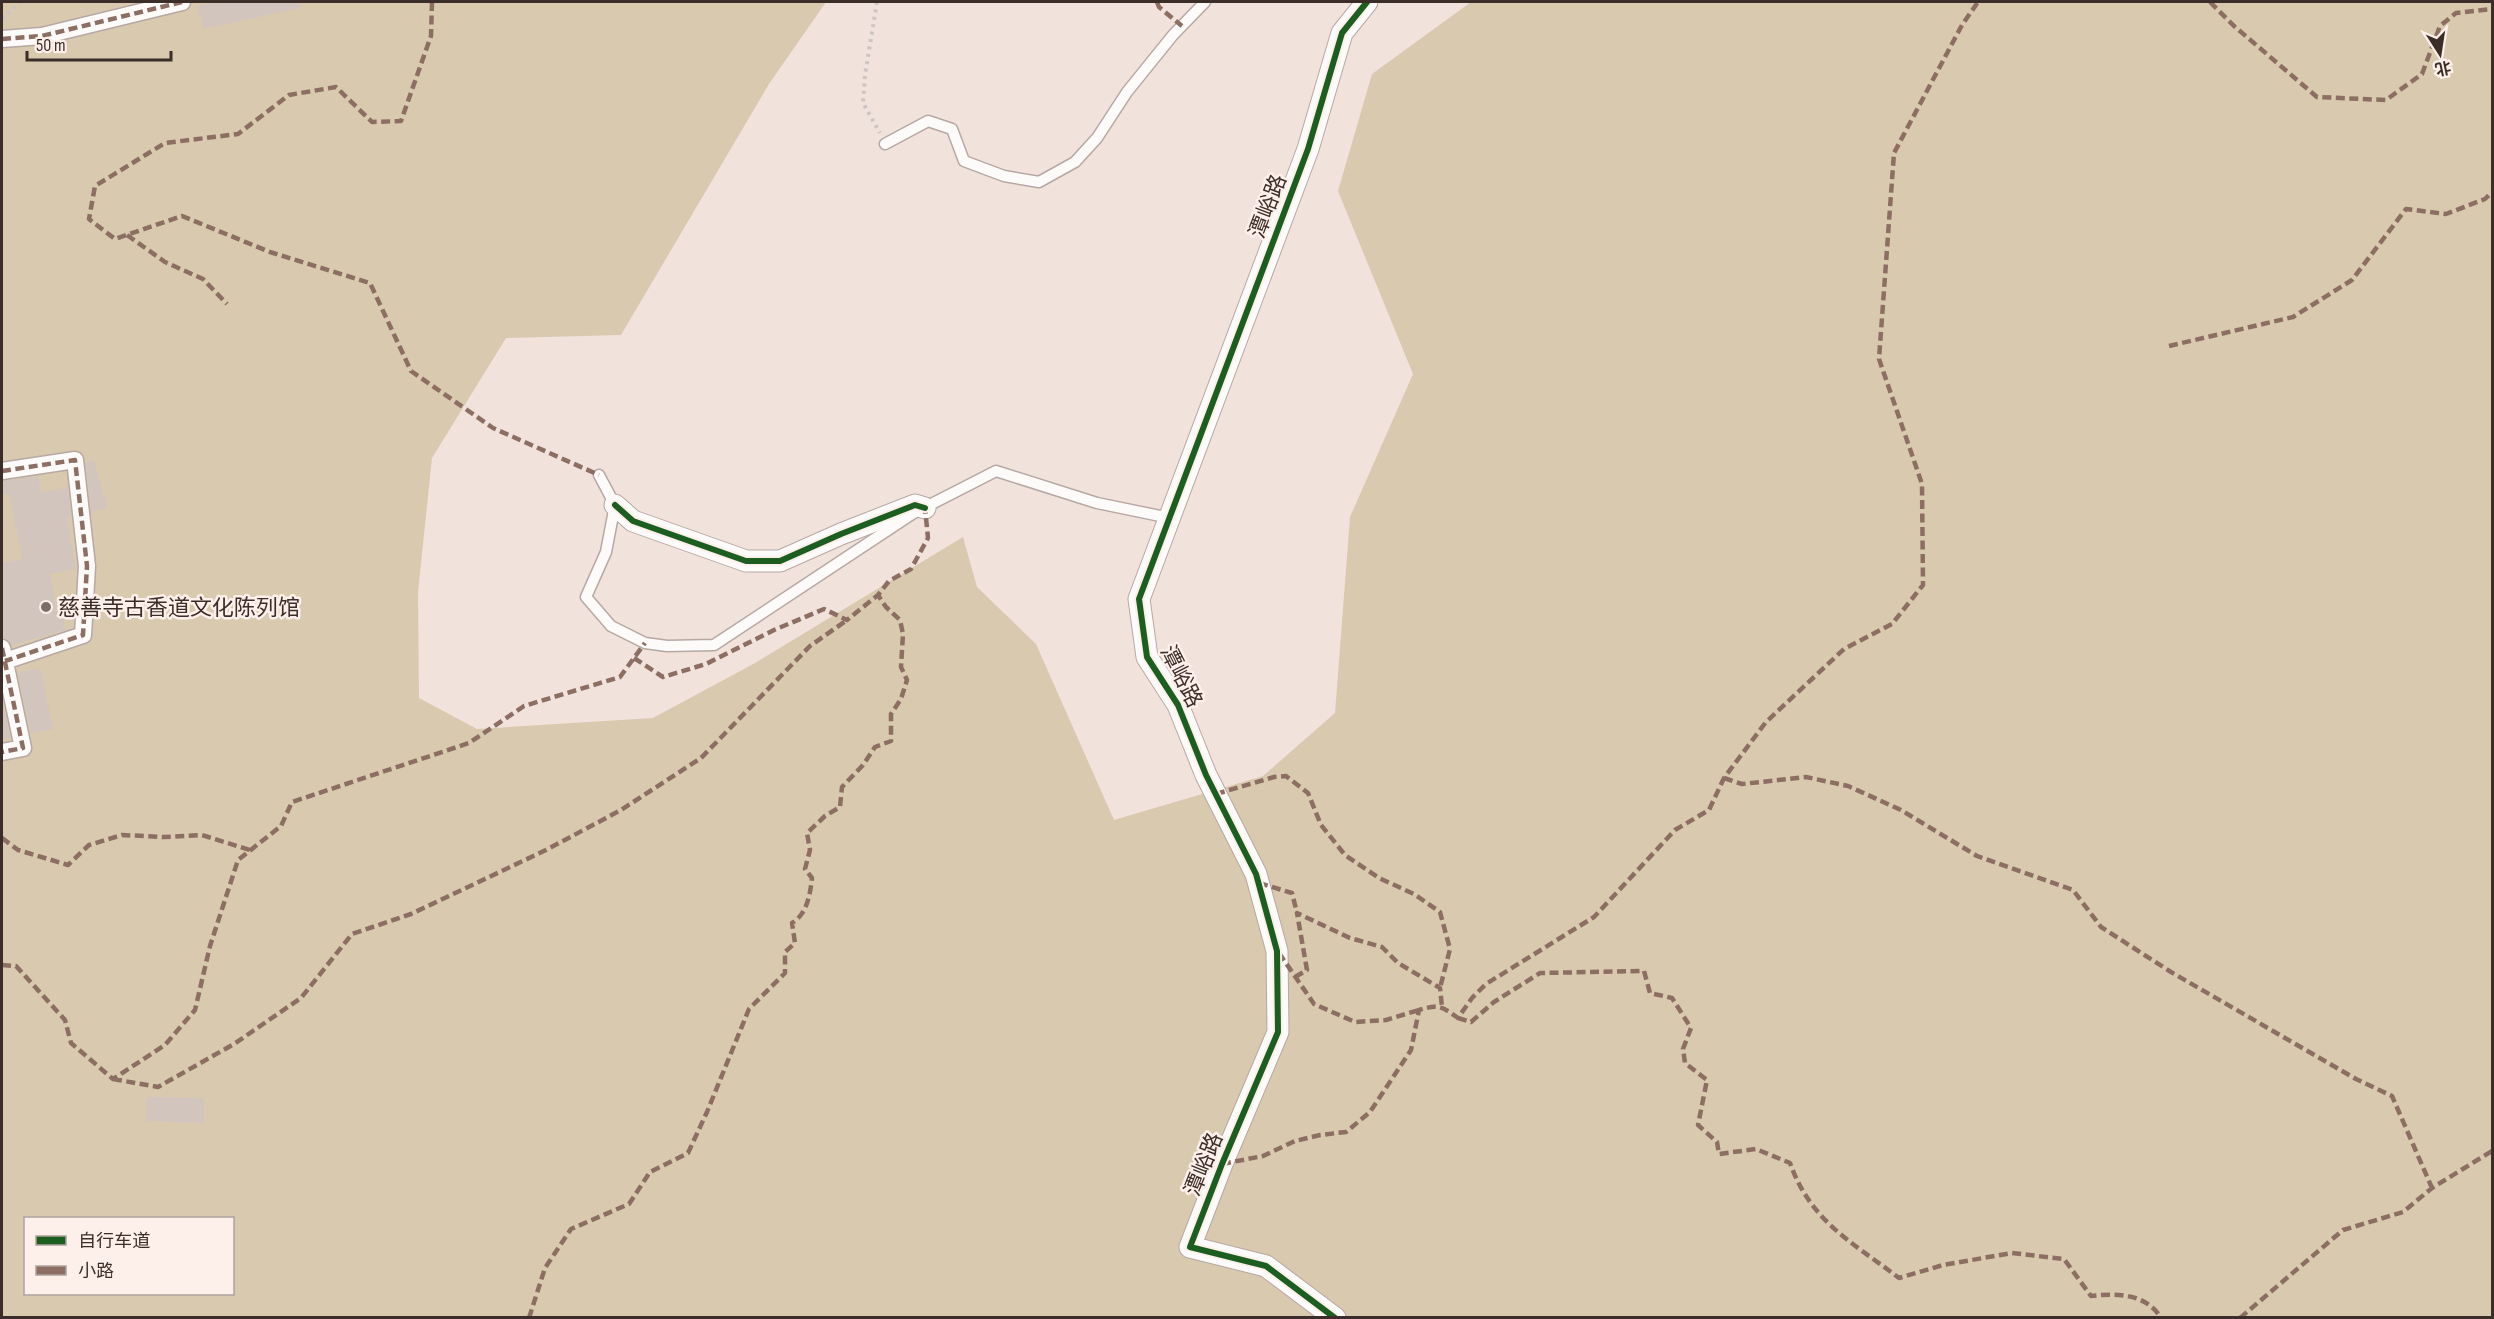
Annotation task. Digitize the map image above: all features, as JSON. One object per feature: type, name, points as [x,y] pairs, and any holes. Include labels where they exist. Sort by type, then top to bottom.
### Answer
[{"type":"street","points":[[2,39],[42,36],[182,2]]},
{"type":"street","name":"潭峪路","points":[[1335,1317],[1266,1266],[1190,1247],[1222,1164],[1278,1032],[1277,951],[1256,874],[1206,776],[1178,705],[1148,657],[1139,599],[1308,149],[1342,33],[1367,2]]},
{"type":"street","points":[[2,471],[75,460],[87,566],[82,635],[3,655],[23,748],[2,752]]},
{"type":"street","points":[[615,505],[633,521],[746,561],[780,561],[915,505],[925,508]]},
{"type":"lane","points":[[885,144],[928,121],[952,129],[964,160],[1004,176],[1039,182],[1075,162],[1097,138],[1126,92],[1205,2]]},
{"type":"lane","points":[[599,475],[615,505],[606,552],[586,597],[611,627],[645,643],[667,646],[714,645],[925,508],[996,471],[1097,503],[1170,518]]},
{"type":"path","points":[[2,19],[20,2]]},
{"type":"path","points":[[877,2],[865,75],[863,103],[885,144]]},
{"type":"shaded area","points":[[2,2],[826,2],[769,84],[621,335],[506,338],[432,458],[418,592],[419,698],[477,729],[653,718],[755,663],[963,537],[977,587],[1036,644],[1114,820],[1263,776],[1335,713],[1350,517],[1413,374],[1338,191],[1372,74],[1471,2],[2492,2],[2492,1317],[2,1318]]},
{"type":"building","points":[[220,2],[299,2],[300,8],[203,29],[198,6]]},
{"type":"building","points":[[94,460],[107,508],[91,512],[86,463]]},
{"type":"building","points":[[38,476],[41,493],[68,487],[71,518],[67,519],[76,569],[50,574],[57,613],[62,612],[65,630],[12,645],[2,638],[2,563],[22,559],[9,493],[2,494],[2,481]]},
{"type":"building","points":[[40,668],[53,729],[31,733],[18,673]]},
{"type":"building","points":[[2,699],[10,738],[2,740]]},
{"type":"building","points":[[147,1097],[204,1098],[204,1123],[146,1121]]},
{"type":"marked path","points":[[2,39],[42,36],[182,2]]},
{"type":"marked path","points":[[432,2],[431,36],[401,121],[372,122],[336,87],[289,95],[238,134],[165,143],[95,186],[89,219],[115,239],[182,216],[270,252],[370,283],[411,371],[493,428],[599,475]]},
{"type":"marked path","points":[[1157,2],[1159,7],[1182,26]]},
{"type":"marked path","points":[[1222,1164],[1263,1156],[1295,1141],[1346,1132],[1370,1112],[1411,1050],[1419,1010],[1440,1007],[1458,1018],[1472,998],[1486,984],[1594,917],[1675,830],[1709,810],[1724,778],[1766,722],[1844,649],[1892,624],[1923,585],[1922,484],[1879,359],[1894,153],[1962,25],[1978,2]]},
{"type":"marked path","points":[[2210,2],[2234,26],[2317,97],[2386,100],[2422,74],[2440,26],[2456,13],[2492,9]]},
{"type":"marked path","points":[[2169,346],[2293,317],[2352,280],[2406,209],[2446,214],[2485,199],[2492,192]]},
{"type":"marked path","points":[[127,235],[165,262],[203,279],[227,304]]},
{"type":"marked path","points":[[2,471],[75,460],[87,566],[83,635],[5,661]]},
{"type":"marked path","points":[[529,1318],[545,1268],[571,1229],[629,1204],[650,1172],[688,1153],[749,1009],[785,973],[785,952],[795,943],[792,923],[804,909],[809,897],[812,878],[805,869],[810,850],[807,833],[825,816],[840,807],[842,787],[863,765],[875,747],[891,741],[891,714],[901,699],[907,680],[901,667],[903,634],[900,620],[886,607],[878,595],[889,581],[911,569],[928,538],[925,508]]},
{"type":"marked path","points":[[634,658],[663,677],[706,664],[774,630],[824,609],[847,620],[878,595]]},
{"type":"marked path","points":[[113,1079],[158,1087],[234,1044],[301,998],[352,934],[411,914],[546,850],[621,810],[701,758],[810,646],[847,620]]},
{"type":"marked path","points":[[2,965],[16,966],[65,1020],[71,1043],[113,1079],[165,1045],[195,1010],[210,946],[238,860],[281,826],[292,802],[469,743],[524,706],[620,677],[645,643]]},
{"type":"marked path","points":[[2,648],[23,748],[2,752]]},
{"type":"marked path","points":[[1216,794],[1274,777],[1286,776],[1308,793],[1321,825],[1345,855],[1379,878],[1414,894],[1440,912],[1450,949],[1440,988]]},
{"type":"marked path","points":[[1724,778],[1742,784],[1806,777],[1848,786],[1901,810],[1977,856],[2073,890],[2101,927],[2171,972],[2356,1079],[2392,1096],[2432,1188]]},
{"type":"marked path","points":[[2,838],[18,850],[68,865],[89,845],[122,835],[164,837],[202,835],[250,850]]},
{"type":"marked path","points":[[1259,883],[1292,893],[1297,913]]},
{"type":"marked path","points":[[1295,977],[1307,970],[1297,913],[1350,938],[1382,947],[1398,963],[1440,988],[1442,1007]]},
{"type":"marked path","points":[[1279,953],[1314,1004],[1355,1022],[1386,1020],[1419,1010]]},
{"type":"marked path","points":[[1458,1018],[1471,1022],[1494,1002],[1540,973],[1644,971],[1650,993],[1672,998],[1691,1028],[1683,1049],[1685,1063],[1707,1080],[1698,1125],[1717,1142],[1719,1154],[1756,1149],[1790,1163],[1809,1201],[1821,1216],[1849,1241],[1899,1278],[1943,1265],[2012,1253],[2064,1259],[2091,1296],[2130,1296],[2147,1304],[2161,1318]]},
{"type":"marked path","points":[[2240,1318],[2343,1230],[2403,1212],[2432,1188],[2492,1151]]},
{"type":"cycle path","points":[[1335,1318],[1266,1266],[1190,1247],[1222,1164],[1278,1032],[1277,951],[1256,874],[1206,775],[1178,705],[1147,657],[1139,599],[1308,149],[1342,33],[1367,2]]},
{"type":"cycle path","points":[[615,505],[633,521],[746,561],[780,561],[915,505],[925,508]]},
{"type":"place","name":"慈善寺古香道文化陈列馆","points":[[46,607]]}]
